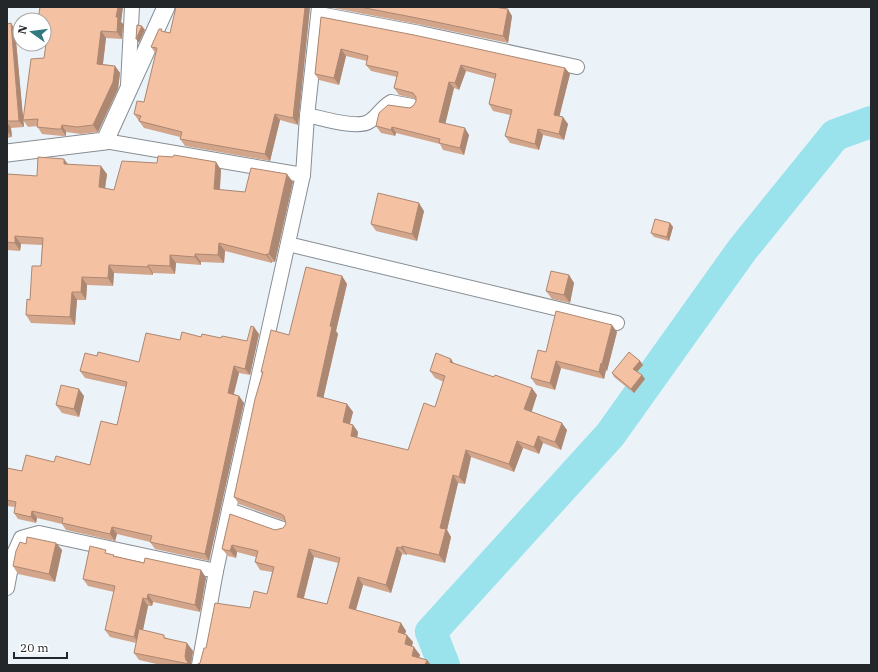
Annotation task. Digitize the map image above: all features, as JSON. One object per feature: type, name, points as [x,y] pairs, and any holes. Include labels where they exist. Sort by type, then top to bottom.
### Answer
[{"type":"street","points":[[128,92],[132,7]]},
{"type":"street","points":[[105,141],[166,7]]},
{"type":"street","points":[[199,665],[216,571],[303,175],[307,115],[319,11],[577,68]]},
{"type":"street","points":[[307,115],[362,125],[370,121],[391,102],[412,106]]},
{"type":"street","points":[[7,153],[105,141],[303,175]]},
{"type":"street","points":[[288,244],[616,323]]},
{"type":"street","points":[[229,510],[282,529]]},
{"type":"street","points":[[7,588],[13,556],[21,538],[40,533],[216,571]]},
{"type":"building","points":[[40,7],[118,7],[116,17],[118,17],[117,32],[101,31],[97,64],[115,66],[113,82],[93,125],[77,127],[62,125],[61,129],[57,129],[37,127],[38,119],[23,120],[31,59],[44,58],[45,52],[52,52],[52,12],[39,12]]},
{"type":"building","points":[[176,7],[305,7],[293,118],[275,114],[265,154],[180,139],[182,132],[139,121],[141,116],[134,114],[137,101],[144,102],[157,48],[151,47],[159,29],[170,33]]},
{"type":"building","points":[[360,7],[493,7],[508,9],[503,36]]},
{"type":"building","points":[[321,17],[414,35],[565,68],[554,115],[563,117],[559,134],[538,129],[535,144],[505,136],[512,110],[489,104],[496,74],[461,65],[455,83],[449,82],[439,122],[465,128],[460,148],[439,143],[440,139],[392,127],[391,130],[376,126],[379,113],[388,105],[410,108],[414,105],[416,97],[413,93],[394,88],[398,72],[366,65],[368,56],[341,49],[334,78],[315,74]]},
{"type":"building","points":[[11,23],[12,52],[13,52],[19,121],[7,121],[7,24]]},
{"type":"building","points":[[137,25],[142,26],[136,39]]},
{"type":"building","points":[[174,155],[216,162],[214,189],[245,192],[251,168],[287,174],[269,254],[266,255],[219,243],[218,255],[195,254],[195,257],[170,255],[170,266],[148,265],[148,267],[109,265],[108,278],[82,277],[81,292],[72,292],[70,317],[26,315],[27,299],[30,300],[32,266],[41,266],[43,238],[15,236],[15,243],[7,242],[7,174],[37,176],[38,157],[64,159],[64,164],[101,166],[99,187],[114,190],[122,161],[157,163],[158,156],[173,157]]},
{"type":"building","points":[[378,193],[419,203],[412,234],[371,224]]},
{"type":"building","points":[[655,219],[670,223],[667,237],[651,233]]},
{"type":"building","points":[[306,267],[342,276],[330,326],[332,327],[317,396],[347,404],[343,422],[353,425],[351,436],[408,450],[424,403],[435,407],[445,376],[430,371],[436,353],[451,359],[450,362],[494,377],[495,375],[532,388],[524,409],[562,423],[555,442],[538,436],[534,447],[517,441],[509,464],[466,450],[459,477],[453,475],[440,528],[446,529],[439,555],[402,546],[401,548],[397,547],[386,585],[358,577],[349,608],[401,623],[398,632],[407,635],[405,644],[414,647],[412,656],[427,660],[425,665],[196,665],[200,663],[204,648],[206,648],[215,603],[250,608],[254,591],[267,594],[274,567],[255,562],[258,551],[232,545],[230,551],[222,549],[230,514],[275,530],[283,528],[286,524],[284,516],[281,514],[234,497],[255,399],[263,372],[261,372],[271,330],[289,335]],"holes":[[[309,549],[340,558],[327,604],[297,597]]]},
{"type":"building","points":[[551,271],[569,275],[564,295],[546,291]]},
{"type":"building","points":[[556,311],[612,325],[599,372],[556,361],[550,383],[531,378],[538,350],[546,352]]},
{"type":"building","points":[[251,326],[254,327],[245,369],[234,366],[228,393],[239,396],[205,554],[150,542],[152,536],[112,527],[110,534],[62,523],[63,518],[32,511],[31,517],[14,513],[16,502],[7,500],[7,468],[22,471],[26,455],[54,462],[56,456],[90,465],[101,421],[117,425],[127,382],[80,371],[85,353],[97,356],[98,352],[139,362],[146,333],[180,340],[182,332],[201,337],[202,334],[247,341]]},
{"type":"building","points":[[629,352],[640,361],[633,369],[642,375],[631,389],[612,373]]},
{"type":"building","points":[[61,385],[79,389],[74,409],[56,405]]},
{"type":"building","points":[[27,537],[56,543],[49,574],[13,566],[16,551],[20,542],[26,544]]},
{"type":"building","points":[[90,546],[106,550],[105,553],[114,555],[113,556],[144,563],[145,558],[201,570],[195,605],[148,594],[147,599],[143,598],[134,637],[105,630],[115,586],[83,579]]},
{"type":"building","points":[[139,629],[164,635],[164,638],[187,643],[185,656],[189,664],[134,653]]},
{"type":"waterway","points":[[444,665],[431,632],[610,435],[742,250],[835,135],[871,122]]}]
